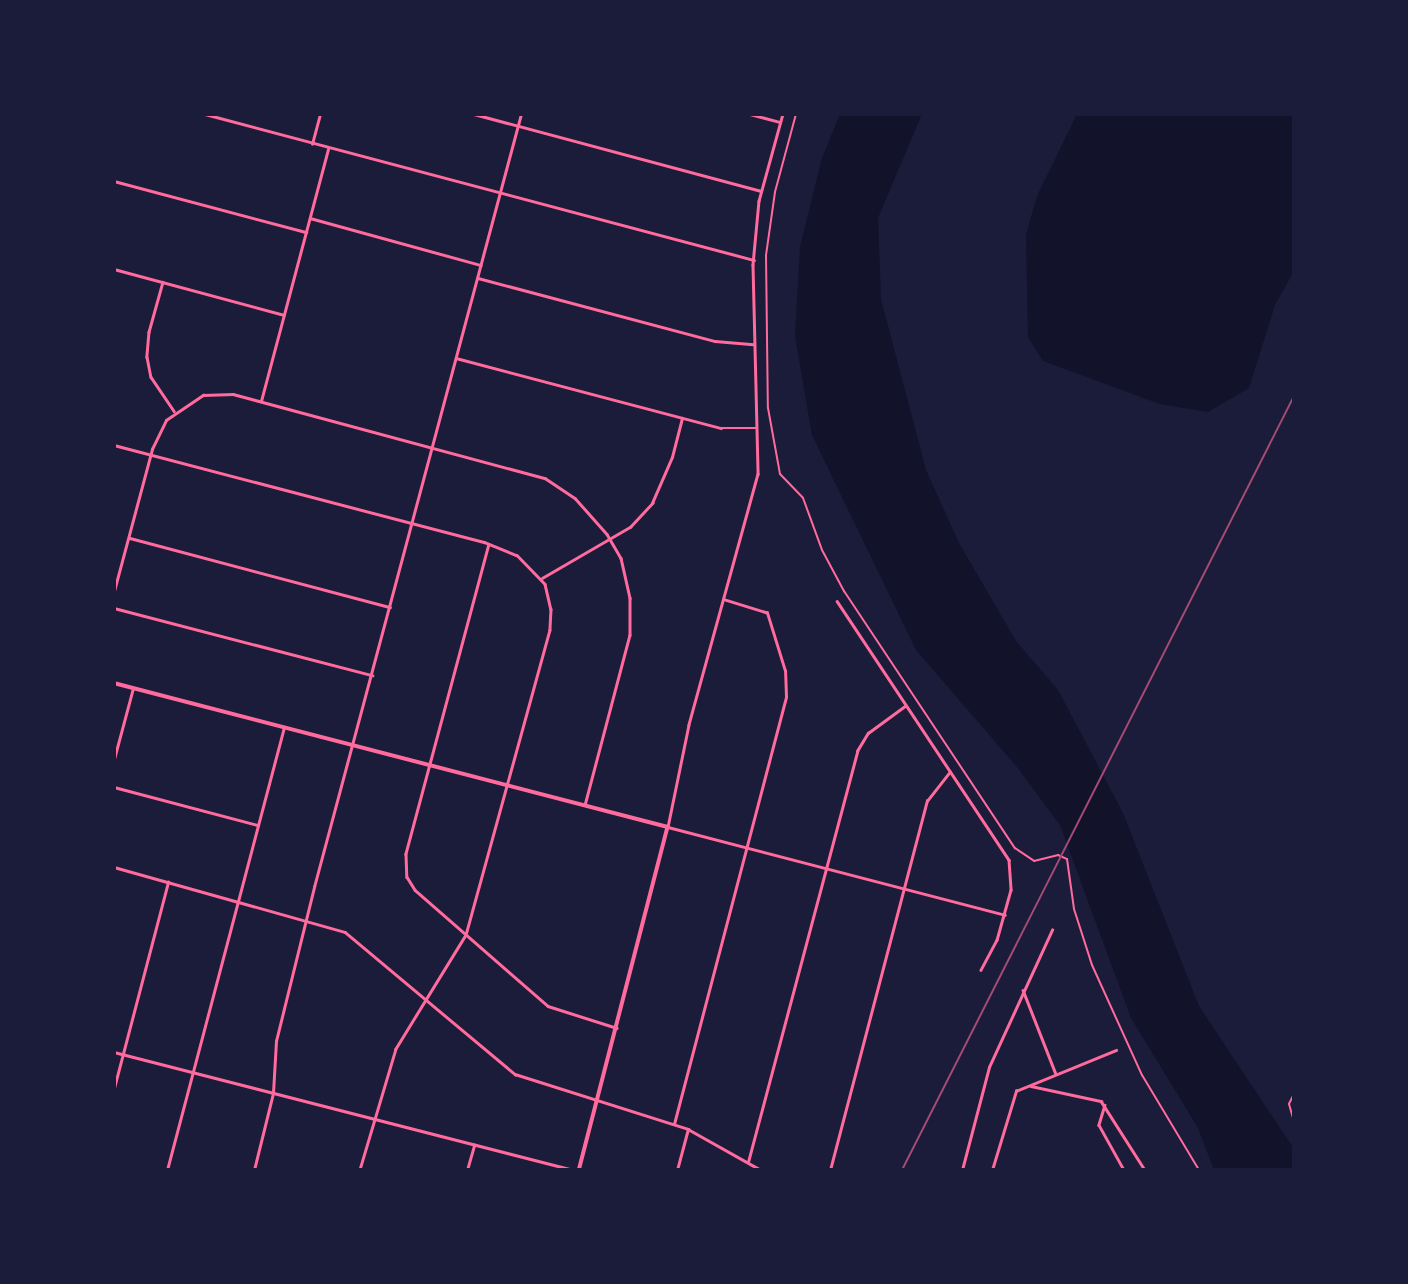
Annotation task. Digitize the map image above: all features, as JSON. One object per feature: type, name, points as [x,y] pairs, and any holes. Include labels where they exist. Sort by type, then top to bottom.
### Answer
[{"type":"street","points":[[205,114],[328,149],[754,260]]},
{"type":"street","points":[[312,144],[320,114]]},
{"type":"street","points":[[474,114],[761,191]]},
{"type":"street","points":[[254,1170],[273,1093],[276,1041],[306,918],[522,114]]},
{"type":"street","points":[[750,114],[780,122]]},
{"type":"street","points":[[579,1170],[668,827],[690,725],[758,474],[753,345],[754,260],[761,191],[783,114]]},
{"type":"street","points":[[261,401],[328,149]]},
{"type":"street","points":[[114,181],[306,232]]},
{"type":"street","points":[[310,218],[481,265]]},
{"type":"street","points":[[114,269],[284,315]]},
{"type":"street","points":[[478,277],[715,341],[753,345]]},
{"type":"street","points":[[163,282],[149,332],[148,364],[151,377],[174,411]]},
{"type":"street","points":[[456,358],[721,428],[757,428]]},
{"type":"street","points":[[114,592],[151,455],[174,411],[211,394],[261,401],[554,482],[592,514],[611,539],[627,578],[630,635],[585,805]]},
{"type":"street","points":[[542,578],[630,527],[652,503],[673,457],[682,418]]},
{"type":"street","points":[[114,445],[489,544],[517,555],[542,578],[551,622],[466,935],[424,999],[396,1049],[360,1170]]},
{"type":"street","points":[[128,538],[390,607]]},
{"type":"street","points":[[489,544],[406,854],[407,877],[466,935],[548,1006],[617,1028]]},
{"type":"street","points":[[674,1124],[786,696],[785,671],[767,613],[725,600]]},
{"type":"street","points":[[837,601],[1009,860],[1011,890],[1005,915],[981,970]]},
{"type":"street","points":[[114,608],[372,675]]},
{"type":"street","points":[[114,683],[1005,915]]},
{"type":"street","points":[[114,759],[133,688]]},
{"type":"street","points":[[748,1162],[857,751],[868,733],[905,706]]},
{"type":"street","points":[[167,1170],[284,727]]},
{"type":"street","points":[[830,1170],[927,802],[950,772]]},
{"type":"street","points":[[114,787],[258,825]]},
{"type":"street","points":[[114,867],[306,918],[345,932],[515,1074],[688,1129],[761,1170]]},
{"type":"street","points":[[114,1088],[168,881]]},
{"type":"street","points":[[962,1170],[989,1067],[1052,930]]},
{"type":"street","points":[[1023,990],[1056,1074]]},
{"type":"street","points":[[992,1170],[1016,1091],[1116,1050]]},
{"type":"street","points":[[114,1052],[573,1170]]},
{"type":"street","points":[[1027,1087],[1084,1095],[1105,1105],[1145,1170]]},
{"type":"street","points":[[1105,1105],[1099,1125],[1124,1170]]},
{"type":"street","points":[[677,1170],[688,1129]]},
{"type":"street","points":[[467,1170],[474,1145]]},
{"type":"path","points":[[796,114],[775,192],[766,255],[768,408],[780,474],[803,498],[822,550],[844,591],[1015,848],[1034,861],[1058,855],[1067,859],[1074,909],[1092,965],[1142,1075],[1199,1170]]},
{"type":"path","points":[[1294,1094],[1289,1104],[1294,1122]]},
{"type":"shaded area","points":[[840,114],[922,114],[878,218],[881,299],[926,470],[959,543],[1016,641],[1058,690],[1123,813],[1199,1006],[1294,1149],[1294,1170],[1214,1170],[1198,1128],[1131,1018],[1060,825],[1017,767],[916,650],[812,435],[795,336],[800,247],[822,158]]},
{"type":"shaded area","points":[[1077,114],[1294,114],[1294,271],[1275,305],[1249,388],[1208,412],[1160,404],[1043,361],[1028,337],[1026,235],[1037,196]]},
{"type":"railway","points":[[902,1170],[1294,396]]}]
